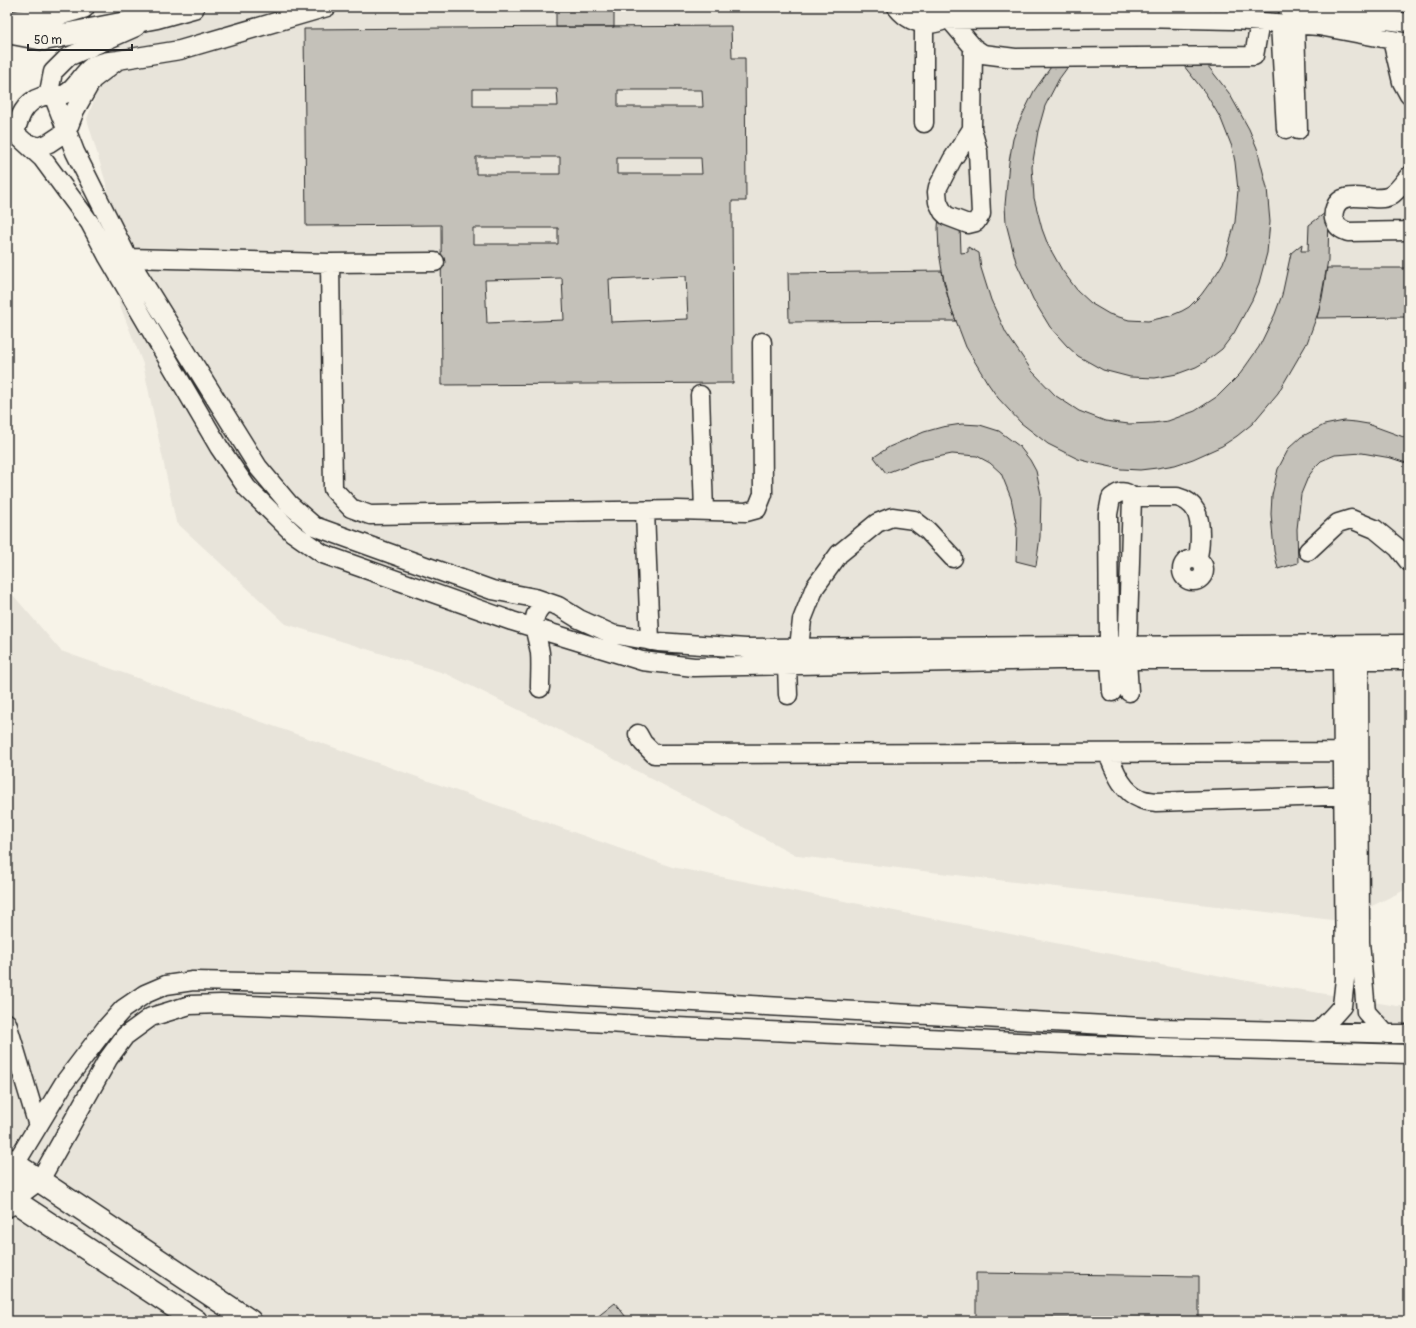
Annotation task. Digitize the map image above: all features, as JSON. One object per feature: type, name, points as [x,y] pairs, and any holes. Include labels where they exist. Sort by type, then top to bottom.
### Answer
[{"type":"main road","points":[[7,23],[54,15],[84,7]]},
{"type":"main road","points":[[7,32],[44,39],[157,17],[194,7]]},
{"type":"main road","points":[[899,7],[906,16],[942,17]]},
{"type":"main road","points":[[11,1161],[250,1321]]},
{"type":"main road","points":[[9,1202],[196,1321]]},
{"type":"street","points":[[16,134],[21,113],[28,104],[40,97],[65,94],[77,84],[90,68],[103,62],[180,50],[327,7]]},
{"type":"street","points":[[1287,7],[1409,23]]},
{"type":"street","points":[[157,17],[68,57],[53,72],[50,87],[76,152],[128,258],[258,467],[289,504],[314,526],[492,590],[535,598],[558,606],[579,619],[612,634],[650,641],[746,648],[1119,653],[1350,660],[1409,660]]},
{"type":"street","points":[[942,17],[1137,18],[1260,22],[1319,26],[1400,41],[1402,82],[1409,95]]},
{"type":"street","points":[[942,17],[973,47],[983,54],[1015,58],[1254,56],[1260,22]]},
{"type":"street","points":[[924,123],[942,17]]},
{"type":"street","points":[[1287,24],[1292,130]]},
{"type":"street","points":[[972,129],[973,47]]},
{"type":"street","points":[[16,134],[40,147],[67,131],[92,80],[118,60]]},
{"type":"street","points":[[16,134],[42,158],[90,223],[108,257],[223,453],[247,488],[293,533],[323,554],[534,628],[642,661],[694,667],[1058,660],[1119,653],[1409,644]]},
{"type":"street","points":[[1409,176],[1395,192],[1389,196],[1383,198],[1346,197],[1337,203],[1333,213],[1336,223],[1343,230],[1348,232],[1406,231],[1409,229]]},
{"type":"street","points":[[128,258],[330,264],[435,262]]},
{"type":"street","points":[[330,264],[333,489],[351,508],[370,515],[645,511],[746,512],[757,509],[763,494],[762,342]]},
{"type":"street","points":[[700,395],[704,511]]},
{"type":"street","points":[[1121,692],[1108,514],[1111,498],[1119,492],[1128,492],[1132,496],[1183,498],[1196,510],[1200,523],[1200,551],[1197,560]]},
{"type":"street","points":[[1119,653],[1132,496]]},
{"type":"street","points":[[645,511],[650,641]]},
{"type":"street","points":[[799,648],[802,620],[815,587],[839,554],[877,523],[892,517],[914,520],[928,531],[953,558]]},
{"type":"street","points":[[1308,551],[1338,523],[1351,519],[1375,529],[1398,548],[1409,562]]},
{"type":"street","points":[[540,688],[540,654],[534,628],[538,608],[546,602]]},
{"type":"street","points":[[540,654],[557,635],[564,623],[567,611]]},
{"type":"street","points":[[1350,660],[1343,752],[1351,795],[1366,1012],[1386,1034]]},
{"type":"street","points":[[1317,1033],[1342,1006],[1346,979],[1351,795],[1350,660]]},
{"type":"street","points":[[786,666],[788,695]]},
{"type":"street","points":[[638,734],[643,744],[654,754],[1108,754],[1343,752]]},
{"type":"street","points":[[1108,754],[1119,779],[1129,792],[1140,799],[1156,802],[1351,795]]},
{"type":"street","points":[[9,1202],[11,1161],[38,1126],[64,1083],[105,1029],[123,1009],[145,994],[166,985],[193,981],[391,985],[1152,1028],[1409,1034]]},
{"type":"street","points":[[9,1202],[40,1180],[108,1059],[125,1036],[151,1017],[190,1005],[221,1004],[692,1028],[1080,1045],[1409,1054]]},
{"type":"street","points":[[7,1023],[38,1126]]},
{"type":"shaded area","points":[[234,7],[1409,7],[1409,888],[1341,921],[798,856],[555,728],[447,674],[286,624],[176,522],[143,364],[119,303],[108,190],[87,119],[120,30]]},
{"type":"shaded area","points":[[7,588],[61,651],[672,867],[1242,980],[1397,1006],[1409,1006],[1409,1321],[7,1321]]},
{"type":"building","points":[[556,7],[614,7],[614,27],[556,27]]},
{"type":"building","points":[[731,26],[732,58],[745,58],[746,201],[732,201],[733,383],[442,385],[441,225],[306,226],[304,29]],"holes":[[[473,89],[557,89],[558,106],[473,106]],[[618,90],[702,90],[703,107],[618,107]],[[476,157],[560,157],[560,174],[476,174]],[[617,158],[701,158],[702,174],[617,174]],[[473,228],[558,228],[558,244],[473,244]],[[686,276],[688,319],[611,322],[609,279]],[[562,278],[564,320],[487,323],[485,280]]]},
{"type":"building","points":[[1180,61],[1204,61],[1229,93],[1249,129],[1257,148],[1267,188],[1270,222],[1267,253],[1259,283],[1252,300],[1234,333],[1222,349],[1196,367],[1177,374],[1155,378],[1130,377],[1103,370],[1078,356],[1050,327],[1033,299],[1016,262],[1006,223],[1005,205],[1009,162],[1013,139],[1019,122],[1034,91],[1053,64],[1070,64],[1059,79],[1045,106],[1038,131],[1032,167],[1034,198],[1048,245],[1062,270],[1077,290],[1092,304],[1109,314],[1129,320],[1148,321],[1170,316],[1189,307],[1201,295],[1223,263],[1235,222],[1238,190],[1232,147],[1221,119],[1206,94]]},
{"type":"building","points":[[1329,210],[1328,260],[1319,310],[1307,343],[1278,393],[1252,424],[1222,446],[1175,465],[1140,470],[1121,469],[1078,459],[1048,444],[1021,423],[998,398],[966,347],[950,305],[944,283],[939,252],[939,214],[960,226],[961,253],[968,252],[968,247],[979,253],[981,268],[991,300],[1006,333],[1032,371],[1056,396],[1079,411],[1105,421],[1129,424],[1153,423],[1168,421],[1195,411],[1218,396],[1240,374],[1259,347],[1275,314],[1282,295],[1291,253],[1302,244],[1301,251],[1308,251],[1309,225]]},
{"type":"building","points":[[1327,268],[1409,268],[1409,317],[1317,318]]},
{"type":"building","points":[[942,271],[950,305],[956,321],[789,322],[788,273]]},
{"type":"building","points":[[1344,421],[1368,424],[1409,439],[1409,464],[1391,458],[1362,453],[1335,455],[1321,461],[1308,477],[1301,494],[1297,529],[1298,563],[1278,569],[1274,551],[1271,514],[1272,495],[1278,469],[1289,448],[1301,437],[1324,425]]},
{"type":"building","points":[[962,424],[980,425],[999,431],[1019,446],[1030,460],[1036,471],[1041,494],[1040,537],[1036,566],[1016,561],[1017,528],[1011,498],[1001,473],[990,463],[977,456],[952,454],[918,461],[886,473],[874,457],[889,447],[924,432]]},
{"type":"building","points":[[976,1273],[1199,1276],[1199,1321],[976,1317]]},
{"type":"building","points":[[615,1303],[629,1321],[592,1321]]}]
